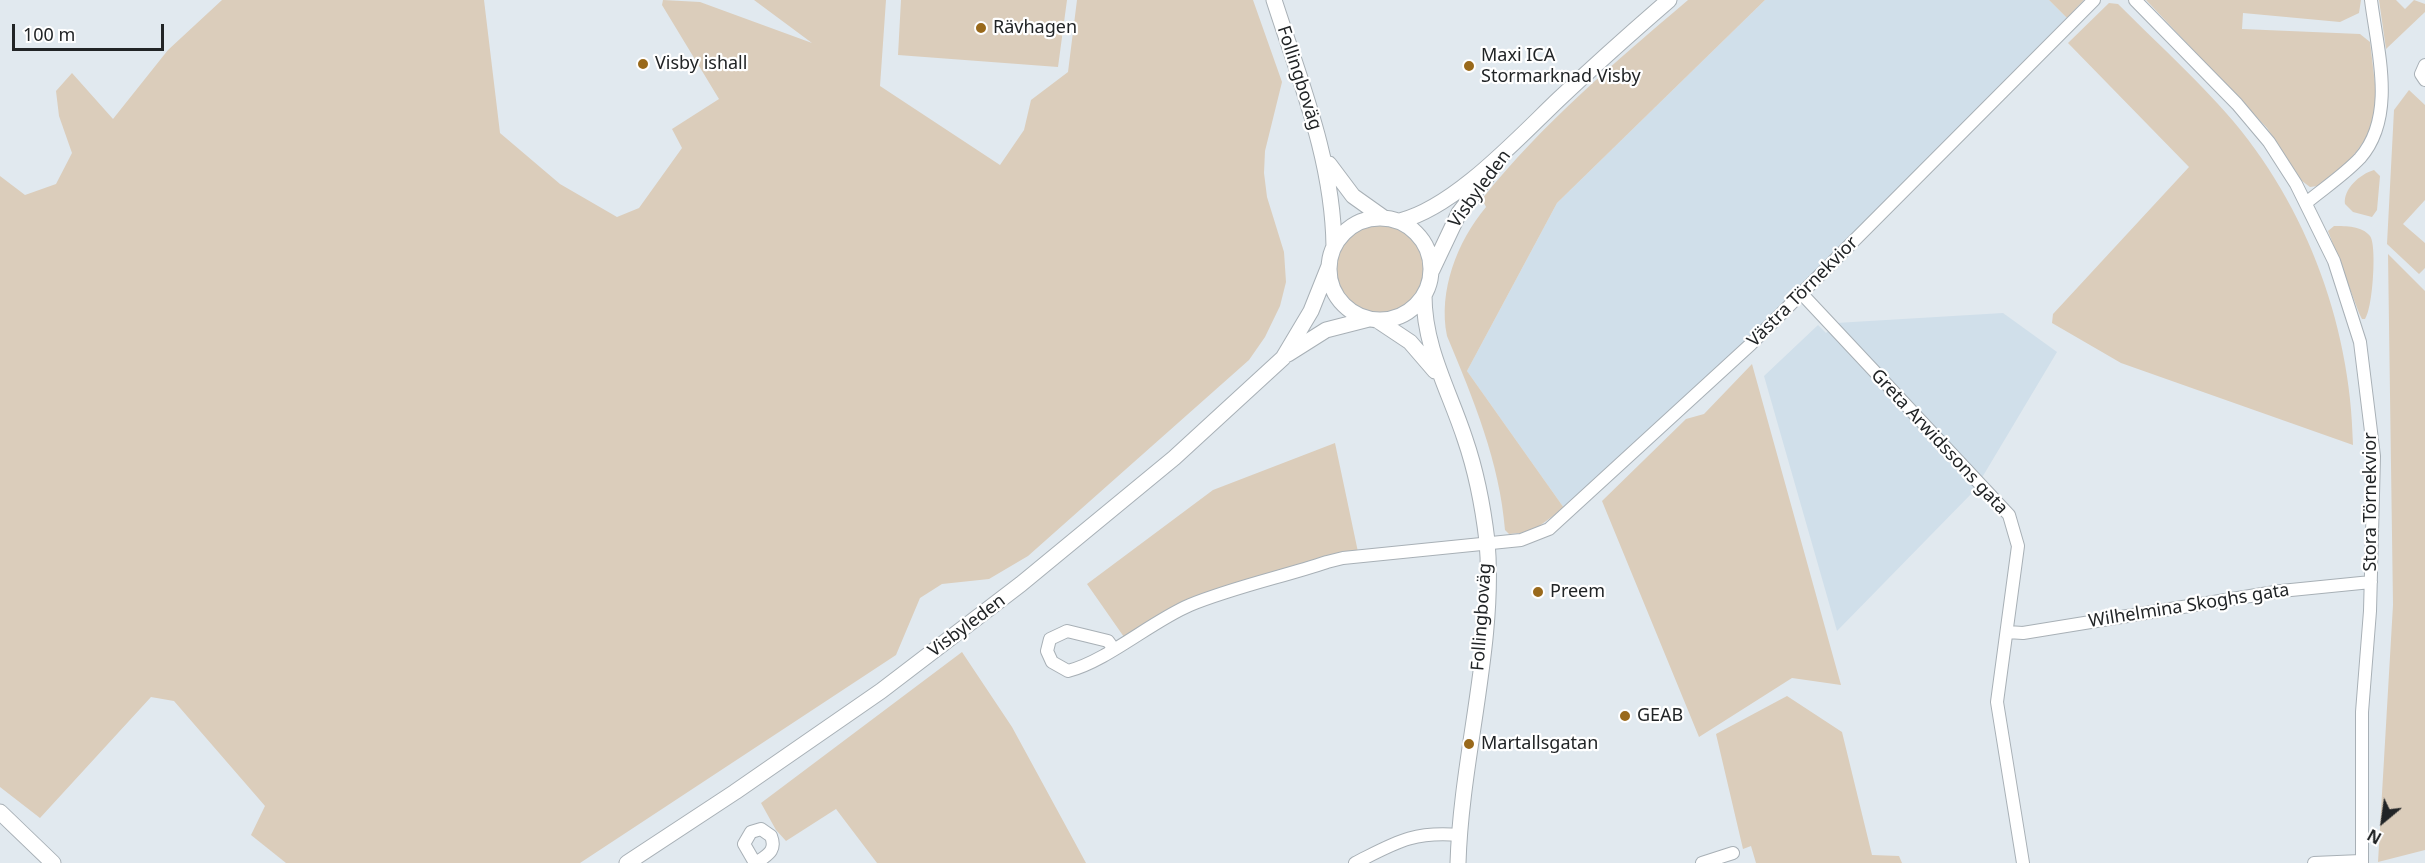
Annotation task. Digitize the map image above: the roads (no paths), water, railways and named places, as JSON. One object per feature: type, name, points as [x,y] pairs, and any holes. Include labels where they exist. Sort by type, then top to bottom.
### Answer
[{"type":"main road","name":"Follingboväg","points":[[1274,0],[1324,156],[1331,195],[1334,247]]},
{"type":"main road","name":"Visbyleden","points":[[1400,221],[1430,210],[1514,142],[1669,0]]},
{"type":"main road","name":"Visbyleden","points":[[1432,270],[1459,213],[1514,142]]},
{"type":"main road","name":"Follingboväg","points":[[1324,156],[1348,191],[1384,218]]},
{"type":"main road","points":[[1384,218],[1400,221],[1415,231],[1423,241],[1429,252],[1432,270],[1424,295],[1412,309],[1401,316],[1373,320],[1349,310],[1339,300],[1332,287],[1329,266],[1334,247],[1351,226],[1364,220],[1384,218]]},
{"type":"main road","name":"Visbyleden","points":[[1283,357],[1311,311],[1329,266]]},
{"type":"main road","name":"Follingboväg","points":[[1424,295],[1427,334],[1440,378],[1466,440],[1484,515],[1487,544],[1485,622],[1459,835],[1458,863]]},
{"type":"main road","name":"Follingboväg","points":[[1373,320],[1410,342],[1440,378]]},
{"type":"main road","name":"Visbyleden","points":[[627,863],[881,691],[1021,584],[1174,458],[1283,357],[1326,330],[1373,320]]},
{"type":"main road","points":[[0,812],[53,863]]},
{"type":"street","name":"Västra Törnekvior","points":[[1487,544],[1528,539],[1556,524],[1802,294],[2094,0]]},
{"type":"street","name":"Stora Törnekvior","points":[[2135,0],[2237,104],[2262,134],[2306,203],[2334,261],[2360,342],[2374,456],[2371,582],[2362,712],[2361,862]]},
{"type":"street","points":[[2306,203],[2346,172],[2361,156],[2374,135],[2380,114],[2381,87],[2371,0]]},
{"type":"street","points":[[2425,65],[2421,74],[2425,81]]},
{"type":"street","name":"Greta Arwidssons gata","points":[[1802,294],[2009,515],[2019,546],[1997,702],[2023,863]]},
{"type":"street","points":[[1113,648],[1108,641],[1067,631],[1050,639],[1047,651],[1052,662],[1068,671],[1113,648],[1189,606],[1327,562],[1487,544]]},
{"type":"street","name":"Wilhelmina Skoghs gata","points":[[2007,632],[2023,633],[2281,591],[2371,582]]},
{"type":"street","points":[[1354,863],[1404,838],[1421,834],[1459,835]]},
{"type":"street","points":[[1702,863],[1732,853]]},
{"type":"street","points":[[2314,863],[2361,862]]},
{"type":"place","name":"Rävhagen","points":[[981,28]]},
{"type":"place","name":"Visby ishall","points":[[643,64]]},
{"type":"place","name":"Maxi ICA Stormarknad Visby","points":[[1469,66]]},
{"type":"place","name":"Preem","points":[[1538,592]]},
{"type":"place","name":"GEAB","points":[[1625,716]]},
{"type":"place","name":"Martallsgatan","points":[[1469,744]]}]
